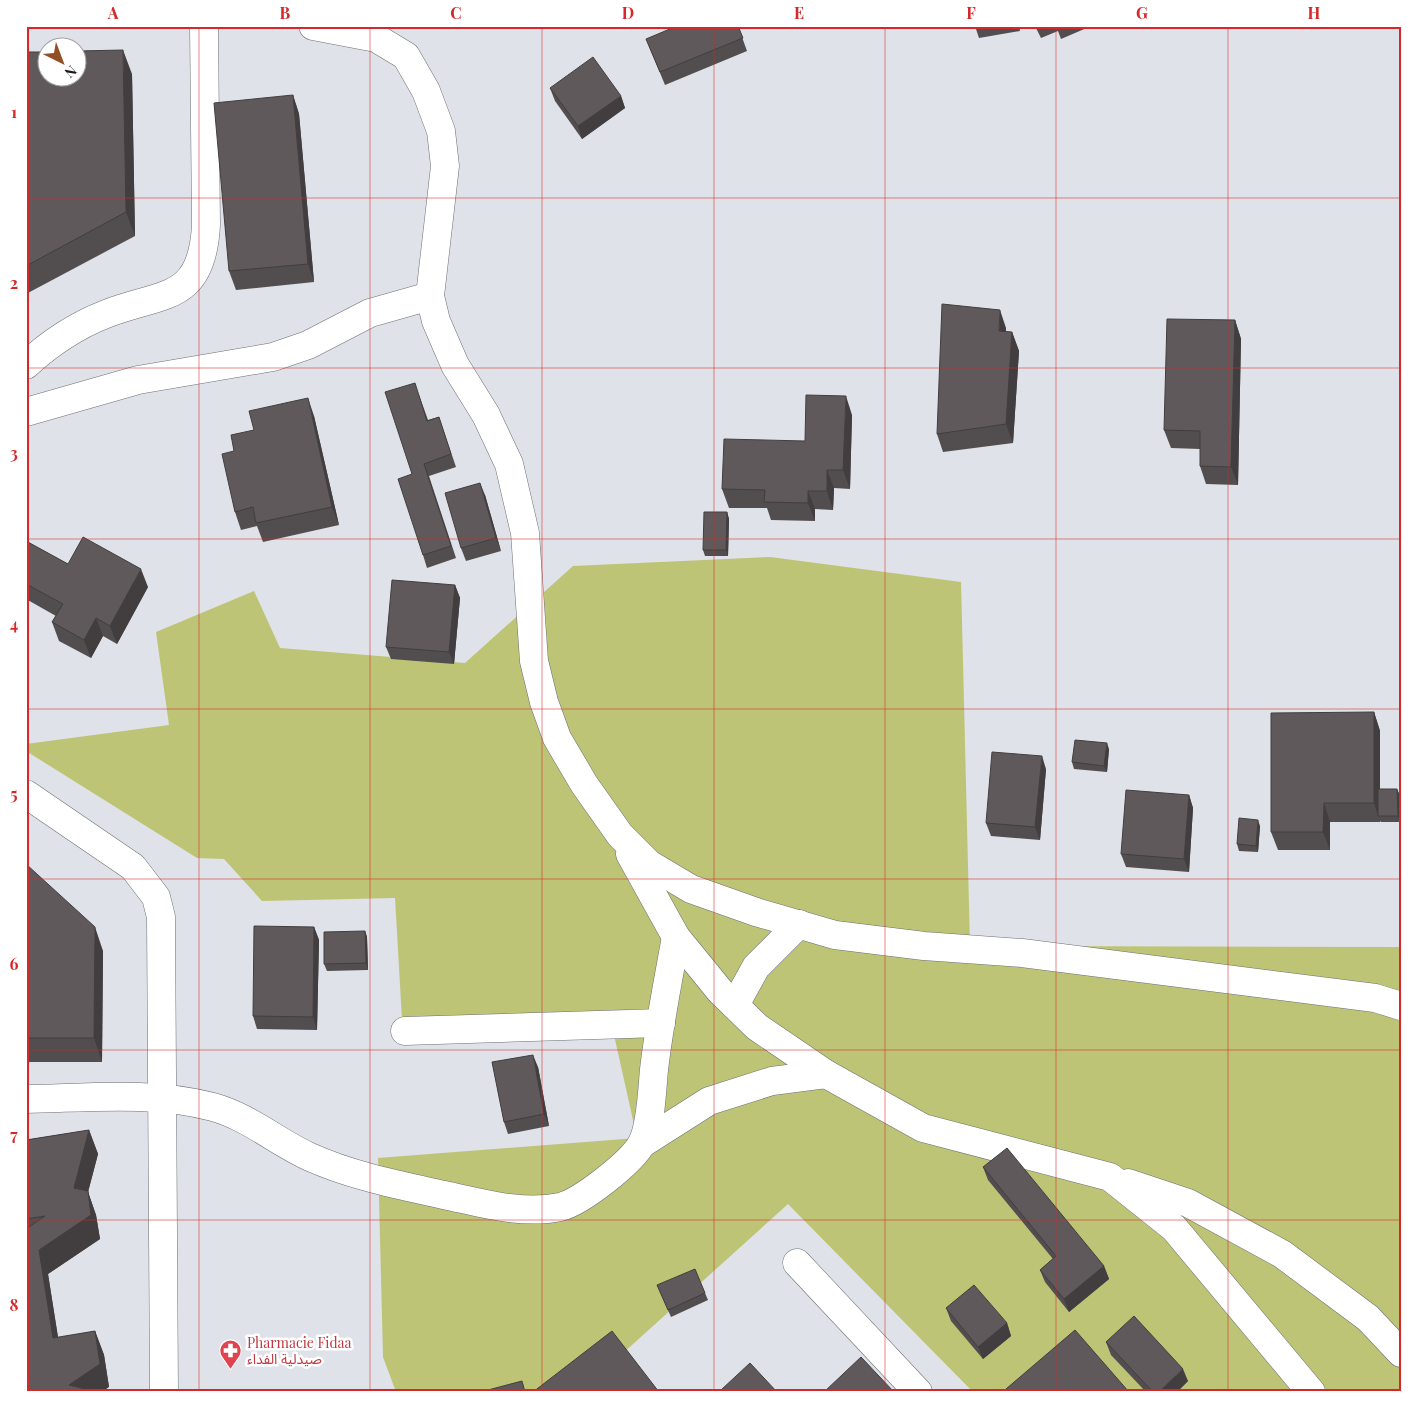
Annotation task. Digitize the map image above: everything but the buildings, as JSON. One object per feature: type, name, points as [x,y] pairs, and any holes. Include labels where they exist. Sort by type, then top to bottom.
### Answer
[{"type":"street","points":[[26,365],[42,350],[73,328],[108,313],[158,299],[180,288],[196,271],[205,249],[206,225],[204,26]]},
{"type":"street","points":[[313,26],[376,38],[406,56],[426,91],[440,131],[445,166],[430,296],[436,321],[455,365],[486,415],[509,464],[525,533],[534,661],[544,702],[557,738],[584,784],[620,835],[676,936],[720,991],[757,1027],[826,1074],[923,1128],[1110,1177],[1188,1203],[1282,1254],[1368,1318],[1401,1353]]},
{"type":"street","points":[[26,412],[138,380],[273,357],[308,344],[370,313],[430,296]]},
{"type":"street","points":[[26,794],[133,867],[156,897],[161,917],[164,1392]]},
{"type":"street","points":[[620,835],[649,864],[691,889],[799,924],[844,936],[924,946],[1022,953],[1375,998],[1401,1006]]},
{"type":"street","points":[[735,1005],[756,967],[799,924]]},
{"type":"street","points":[[643,1143],[651,1104],[661,1023],[676,936]]},
{"type":"street","points":[[405,1031],[661,1023]]},
{"type":"street","points":[[26,1099],[163,1097],[215,1108],[252,1123],[309,1156],[350,1172],[472,1201],[532,1211],[563,1206],[592,1190],[628,1162],[643,1143],[709,1101],[772,1081],[826,1074]]},
{"type":"street","points":[[1110,1177],[1174,1228],[1311,1392]]},
{"type":"street","points":[[797,1263],[918,1392]]},
{"type":"green space","points":[[770,557],[961,582],[970,946],[1401,947],[1401,1392],[973,1392],[788,1204],[580,1392],[396,1392],[383,1357],[378,1158],[637,1138],[614,1035],[403,1037],[395,898],[262,901],[224,859],[197,858],[26,751],[26,744],[169,725],[156,632],[254,591],[280,648],[465,663],[573,566]]},
{"type":"place","name":"Pharmacie Fidaa صيدلية الفداء","points":[[231,1369]]}]
